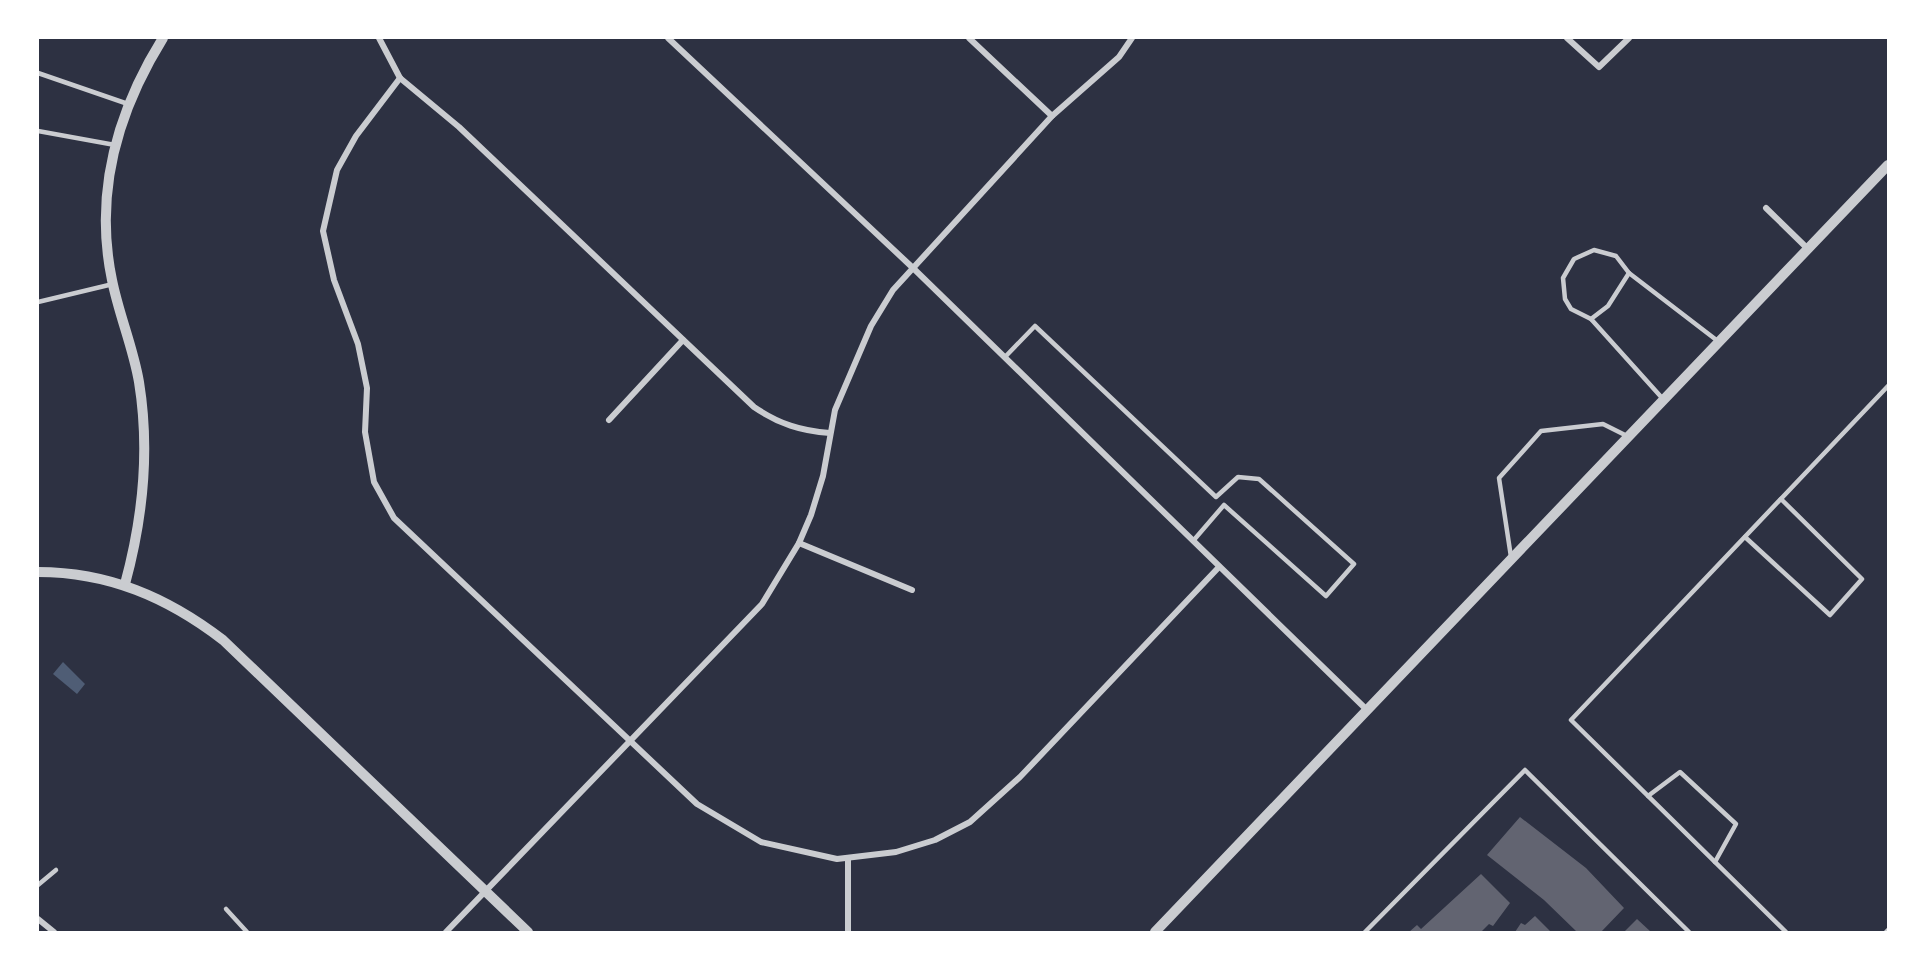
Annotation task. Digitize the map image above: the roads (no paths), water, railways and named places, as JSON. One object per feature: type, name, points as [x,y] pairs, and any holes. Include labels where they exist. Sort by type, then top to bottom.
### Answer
[{"type":"street","points":[[125,584],[141,513],[144,423],[134,360],[113,284],[108,253],[106,209],[115,145],[128,104],[146,65],[163,38]]},
{"type":"street","points":[[379,38],[400,78],[459,127],[754,407],[770,418],[805,432],[830,433]]},
{"type":"street","points":[[668,38],[913,268],[1367,710]]},
{"type":"street","points":[[969,38],[1052,116]]},
{"type":"street","points":[[446,933],[762,604],[799,543],[811,515],[823,476],[835,410],[871,326],[892,290],[1052,116],[1119,57],[1132,38]]},
{"type":"street","points":[[1566,38],[1599,67],[1629,38]]},
{"type":"street","points":[[400,78],[356,136],[337,170],[323,231],[334,280],[358,344],[367,388],[365,432],[374,482],[394,518],[697,804],[742,833],[783,849],[848,859],[896,852],[935,840],[970,822],[1020,777],[1220,567]]},
{"type":"street","points":[[1155,933],[1888,165]]},
{"type":"street","points":[[1766,208],[1808,249]]},
{"type":"street","points":[[609,420],[682,340]]},
{"type":"street","points":[[799,543],[912,590]]},
{"type":"street","points":[[38,572],[81,575],[125,584],[161,598],[193,617],[223,640],[528,933]]},
{"type":"street","points":[[848,859],[849,933]]},
{"type":"street","points":[[38,919],[54,933]]},
{"type":"lane","points":[[38,73],[128,104]]},
{"type":"lane","points":[[38,131],[115,145]]},
{"type":"lane","points":[[1664,400],[1591,319],[1572,309],[1565,299],[1563,278],[1567,267],[1583,253],[1605,251],[1616,256],[1629,273],[1719,342]]},
{"type":"lane","points":[[1591,319],[1608,306],[1629,273]]},
{"type":"lane","points":[[38,302],[113,284]]},
{"type":"lane","points":[[1005,357],[1035,326],[1224,505],[1326,596],[1354,564],[1258,479],[1238,477],[1216,497]]},
{"type":"lane","points":[[1786,933],[1571,720],[1888,386]]},
{"type":"lane","points":[[1511,560],[1499,477],[1541,431],[1603,424],[1629,437]]},
{"type":"lane","points":[[1745,537],[1830,615],[1863,579],[1781,499]]},
{"type":"lane","points":[[1193,541],[1224,505]]},
{"type":"lane","points":[[1365,933],[1525,770],[1689,933]]},
{"type":"lane","points":[[1648,796],[1680,771],[1736,824],[1715,862]]},
{"type":"lane","points":[[38,885],[56,870]]},
{"type":"lane","points":[[226,909],[248,933]]},
{"type":"water","points":[[63,662],[85,684],[77,694],[53,674]]}]
